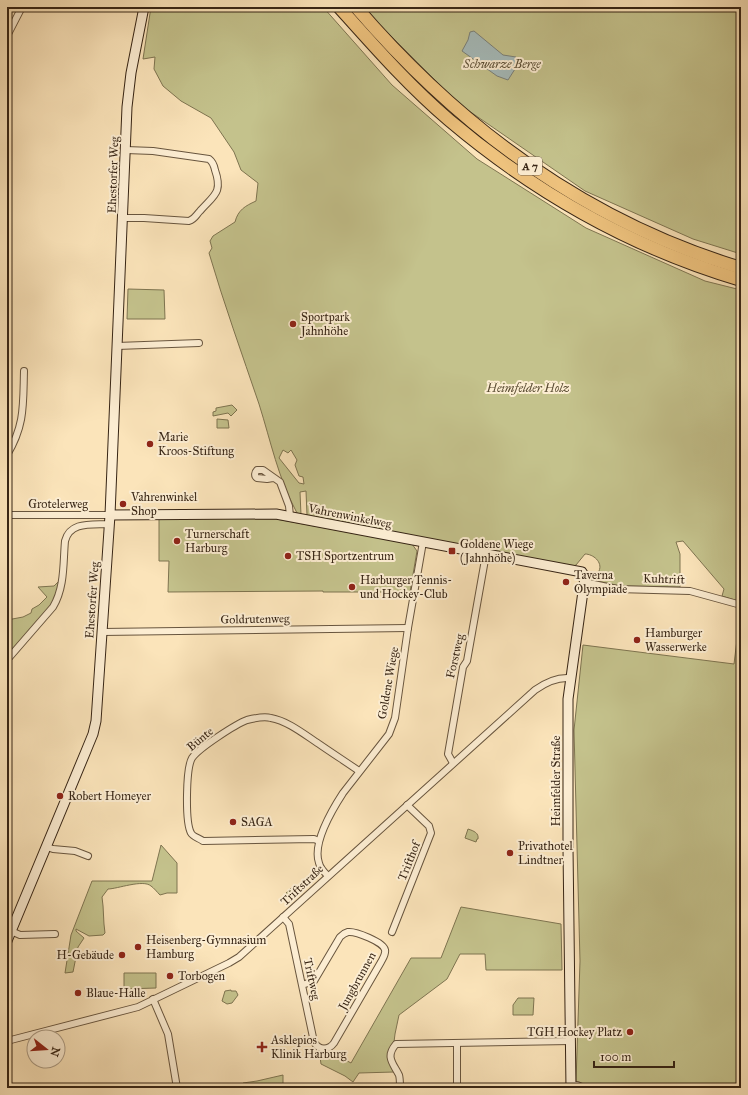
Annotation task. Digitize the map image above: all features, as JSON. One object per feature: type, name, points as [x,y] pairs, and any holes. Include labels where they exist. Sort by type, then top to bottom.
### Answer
[{"type":"highway","name":"A 7","points":[[339,7],[402,75],[448,119],[508,166],[558,198],[629,237],[676,258],[741,280]]},
{"type":"highway","name":"A 7","points":[[356,7],[420,75],[456,109],[514,156],[561,186],[611,214],[682,247],[741,268]]},
{"type":"street","points":[[7,36],[22,7]]},
{"type":"street","name":"Ehestorfer Weg","points":[[7,941],[93,734],[96,721],[110,520],[127,116],[130,81],[144,7]]},
{"type":"street","points":[[123,218],[144,218],[189,222],[193,220],[201,209],[213,198],[217,191],[218,183],[212,162],[209,159],[162,152],[126,150]]},
{"type":"street","points":[[117,346],[199,343]]},
{"type":"street","points":[[7,455],[17,436],[21,424],[24,371]]},
{"type":"street","points":[[273,478],[280,482],[286,494],[290,506],[290,516]]},
{"type":"street","name":"Vahrenwinkelweg","points":[[110,520],[276,514],[582,572]]},
{"type":"street","name":"Grotelerweg","points":[[7,515],[110,520]]},
{"type":"street","points":[[7,660],[53,607],[58,599],[62,588],[65,541],[67,534],[70,530],[81,525],[110,520]]},
{"type":"street","name":"Goldene Wiege","points":[[328,876],[318,862],[319,841],[337,802],[359,771],[390,734],[395,718],[408,628],[417,584],[423,542]]},
{"type":"street","name":"Forstweg","points":[[453,763],[448,754],[463,667],[467,661],[486,554]]},
{"type":"street","name":"Heimfelder Straße","points":[[571,1086],[568,699],[585,575],[582,572]]},
{"type":"street","name":"Kuhtrift","points":[[584,582],[617,589],[690,591],[741,605]]},
{"type":"street","name":"Goldrutenweg","points":[[102,632],[408,628]]},
{"type":"street","name":"Triftstraße","points":[[7,1041],[138,1006],[239,957],[535,690],[547,682],[558,678],[570,678]]},
{"type":"street","name":"Bünte","points":[[319,841],[314,839],[203,841],[192,835],[188,821],[187,782],[187,775],[192,758],[214,740],[246,720],[254,718],[271,718],[281,720],[359,771]]},
{"type":"street","name":"Trifthof","points":[[392,932],[431,834],[429,826],[407,805]]},
{"type":"street","points":[[47,847],[75,851],[88,856]]},
{"type":"street","name":"Triftweg","points":[[283,917],[289,924],[314,1042],[317,1046]]},
{"type":"street","points":[[11,931],[20,935],[55,934]]},
{"type":"street","name":"Jungbrunnen","points":[[302,985],[314,981],[340,937],[345,933],[353,933],[377,941],[385,949],[381,962],[334,1043],[331,1047],[324,1049],[317,1046]]},
{"type":"street","points":[[154,999],[168,1034],[177,1088]]},
{"type":"street","points":[[400,1088],[399,1076],[391,1057],[392,1050],[396,1044],[571,1041]]},
{"type":"street","points":[[457,1044],[457,1088]]},
{"type":"street","points":[[571,1086],[577,1085],[584,1088]]},
{"type":"green space","name":"Heimfelder Holz","points":[[151,7],[323,7],[392,85],[477,159],[586,228],[705,281],[741,290],[741,602],[722,596],[724,589],[683,541],[676,542],[680,554],[680,587],[621,586],[596,581],[594,579],[599,571],[600,565],[594,557],[588,554],[585,554],[576,565],[571,567],[305,517],[301,515],[297,513],[290,500],[275,460],[259,404],[209,253],[212,248],[210,241],[213,236],[235,222],[242,209],[256,201],[258,183],[241,170],[234,152],[211,118],[181,101],[163,86],[154,69],[155,57],[143,59]],"holes":[[[283,450],[288,453],[291,450],[297,460],[295,465],[299,476],[303,477],[304,484],[299,483],[279,458]],[[306,491],[307,515],[301,515],[300,492]]]},
{"type":"green space","name":"Schwarze Berge","points":[[365,7],[741,7],[741,254],[693,239],[585,191],[459,104],[374,19]]},
{"type":"green space","points":[[128,289],[164,290],[165,319],[127,319]]},
{"type":"green space","points":[[232,405],[237,410],[231,416],[228,413],[213,416],[213,412],[216,411],[216,408]]},
{"type":"green space","points":[[217,419],[228,420],[229,428],[217,428]]},
{"type":"green space","name":"TSH Sportzentrum","points":[[159,518],[276,519],[412,544],[417,551],[410,592],[168,592],[169,561],[159,561]]},
{"type":"green space","points":[[62,578],[58,599],[7,660],[7,620],[23,617],[31,613],[32,609],[39,605],[47,597],[38,587],[54,586]]},
{"type":"green space","points":[[741,602],[741,1088],[593,1088],[576,1082],[580,961],[574,730],[583,645],[734,664]]},
{"type":"green space","points":[[468,829],[477,834],[478,839],[476,842],[465,838]]},
{"type":"green space","points":[[161,845],[177,863],[177,893],[160,895],[147,884],[108,889],[102,897],[105,933],[103,935],[89,936],[76,929],[76,931],[84,938],[78,947],[73,972],[65,973],[71,935],[92,881],[152,881]]},
{"type":"green space","points":[[293,886],[300,894],[293,900],[286,893]]},
{"type":"green space","points":[[461,907],[561,924],[562,970],[486,970],[485,954],[460,954],[447,979],[399,1015],[394,1042],[390,1048],[394,1072],[359,1073],[353,1082],[345,1076],[321,1064],[319,1050],[323,1052],[329,1051],[351,1063],[411,958],[441,958]]},
{"type":"green space","points":[[124,973],[156,973],[156,988],[124,989]]},
{"type":"green space","points":[[225,991],[236,991],[238,995],[232,1003],[227,1004],[222,1001]]},
{"type":"green space","points":[[518,998],[534,998],[533,1015],[513,1015],[513,1005]]},
{"type":"green space","points":[[283,1075],[283,1088],[243,1088],[243,1083]]},
{"type":"shaded area","points":[[474,31],[503,55],[516,57],[515,69],[508,80],[497,76],[462,51],[468,40],[470,32]]},
{"type":"place","name":"Sportpark Jahnhöhe","points":[[293,324]]},
{"type":"place","name":"Marie Kroos-Stiftung","points":[[150,444]]},
{"type":"place","name":"Vahrenwinkel Shop","points":[[123,504]]},
{"type":"place","name":"Turnerschaft Harburg","points":[[177,541]]},
{"type":"place","name":"Goldene Wiege (Jahnhöhe)","points":[[452,551]]},
{"type":"place","name":"TSH Sportzentrum","points":[[288,556]]},
{"type":"place","name":"Taverna Olympiade","points":[[566,582]]},
{"type":"place","name":"Harburger Tennis- und Hockey-Club","points":[[352,587]]},
{"type":"place","name":"Hamburger Wasserwerke","points":[[637,640]]},
{"type":"place","name":"Robert Homeyer","points":[[60,796]]},
{"type":"place","name":"SAGA","points":[[233,822]]},
{"type":"place","name":"Privathotel Lindtner","points":[[510,853]]},
{"type":"place","name":"Heisenberg-Gymnasium Hamburg","points":[[138,947]]},
{"type":"place","name":"H-Gebäude","points":[[122,955]]},
{"type":"place","name":"Torbogen","points":[[170,976]]},
{"type":"place","name":"Blaue-Halle","points":[[78,993]]},
{"type":"place","name":"TGH Hockey Platz","points":[[630,1032]]},
{"type":"place","name":"Asklepios Klinik Harburg","points":[[262,1047]]}]
